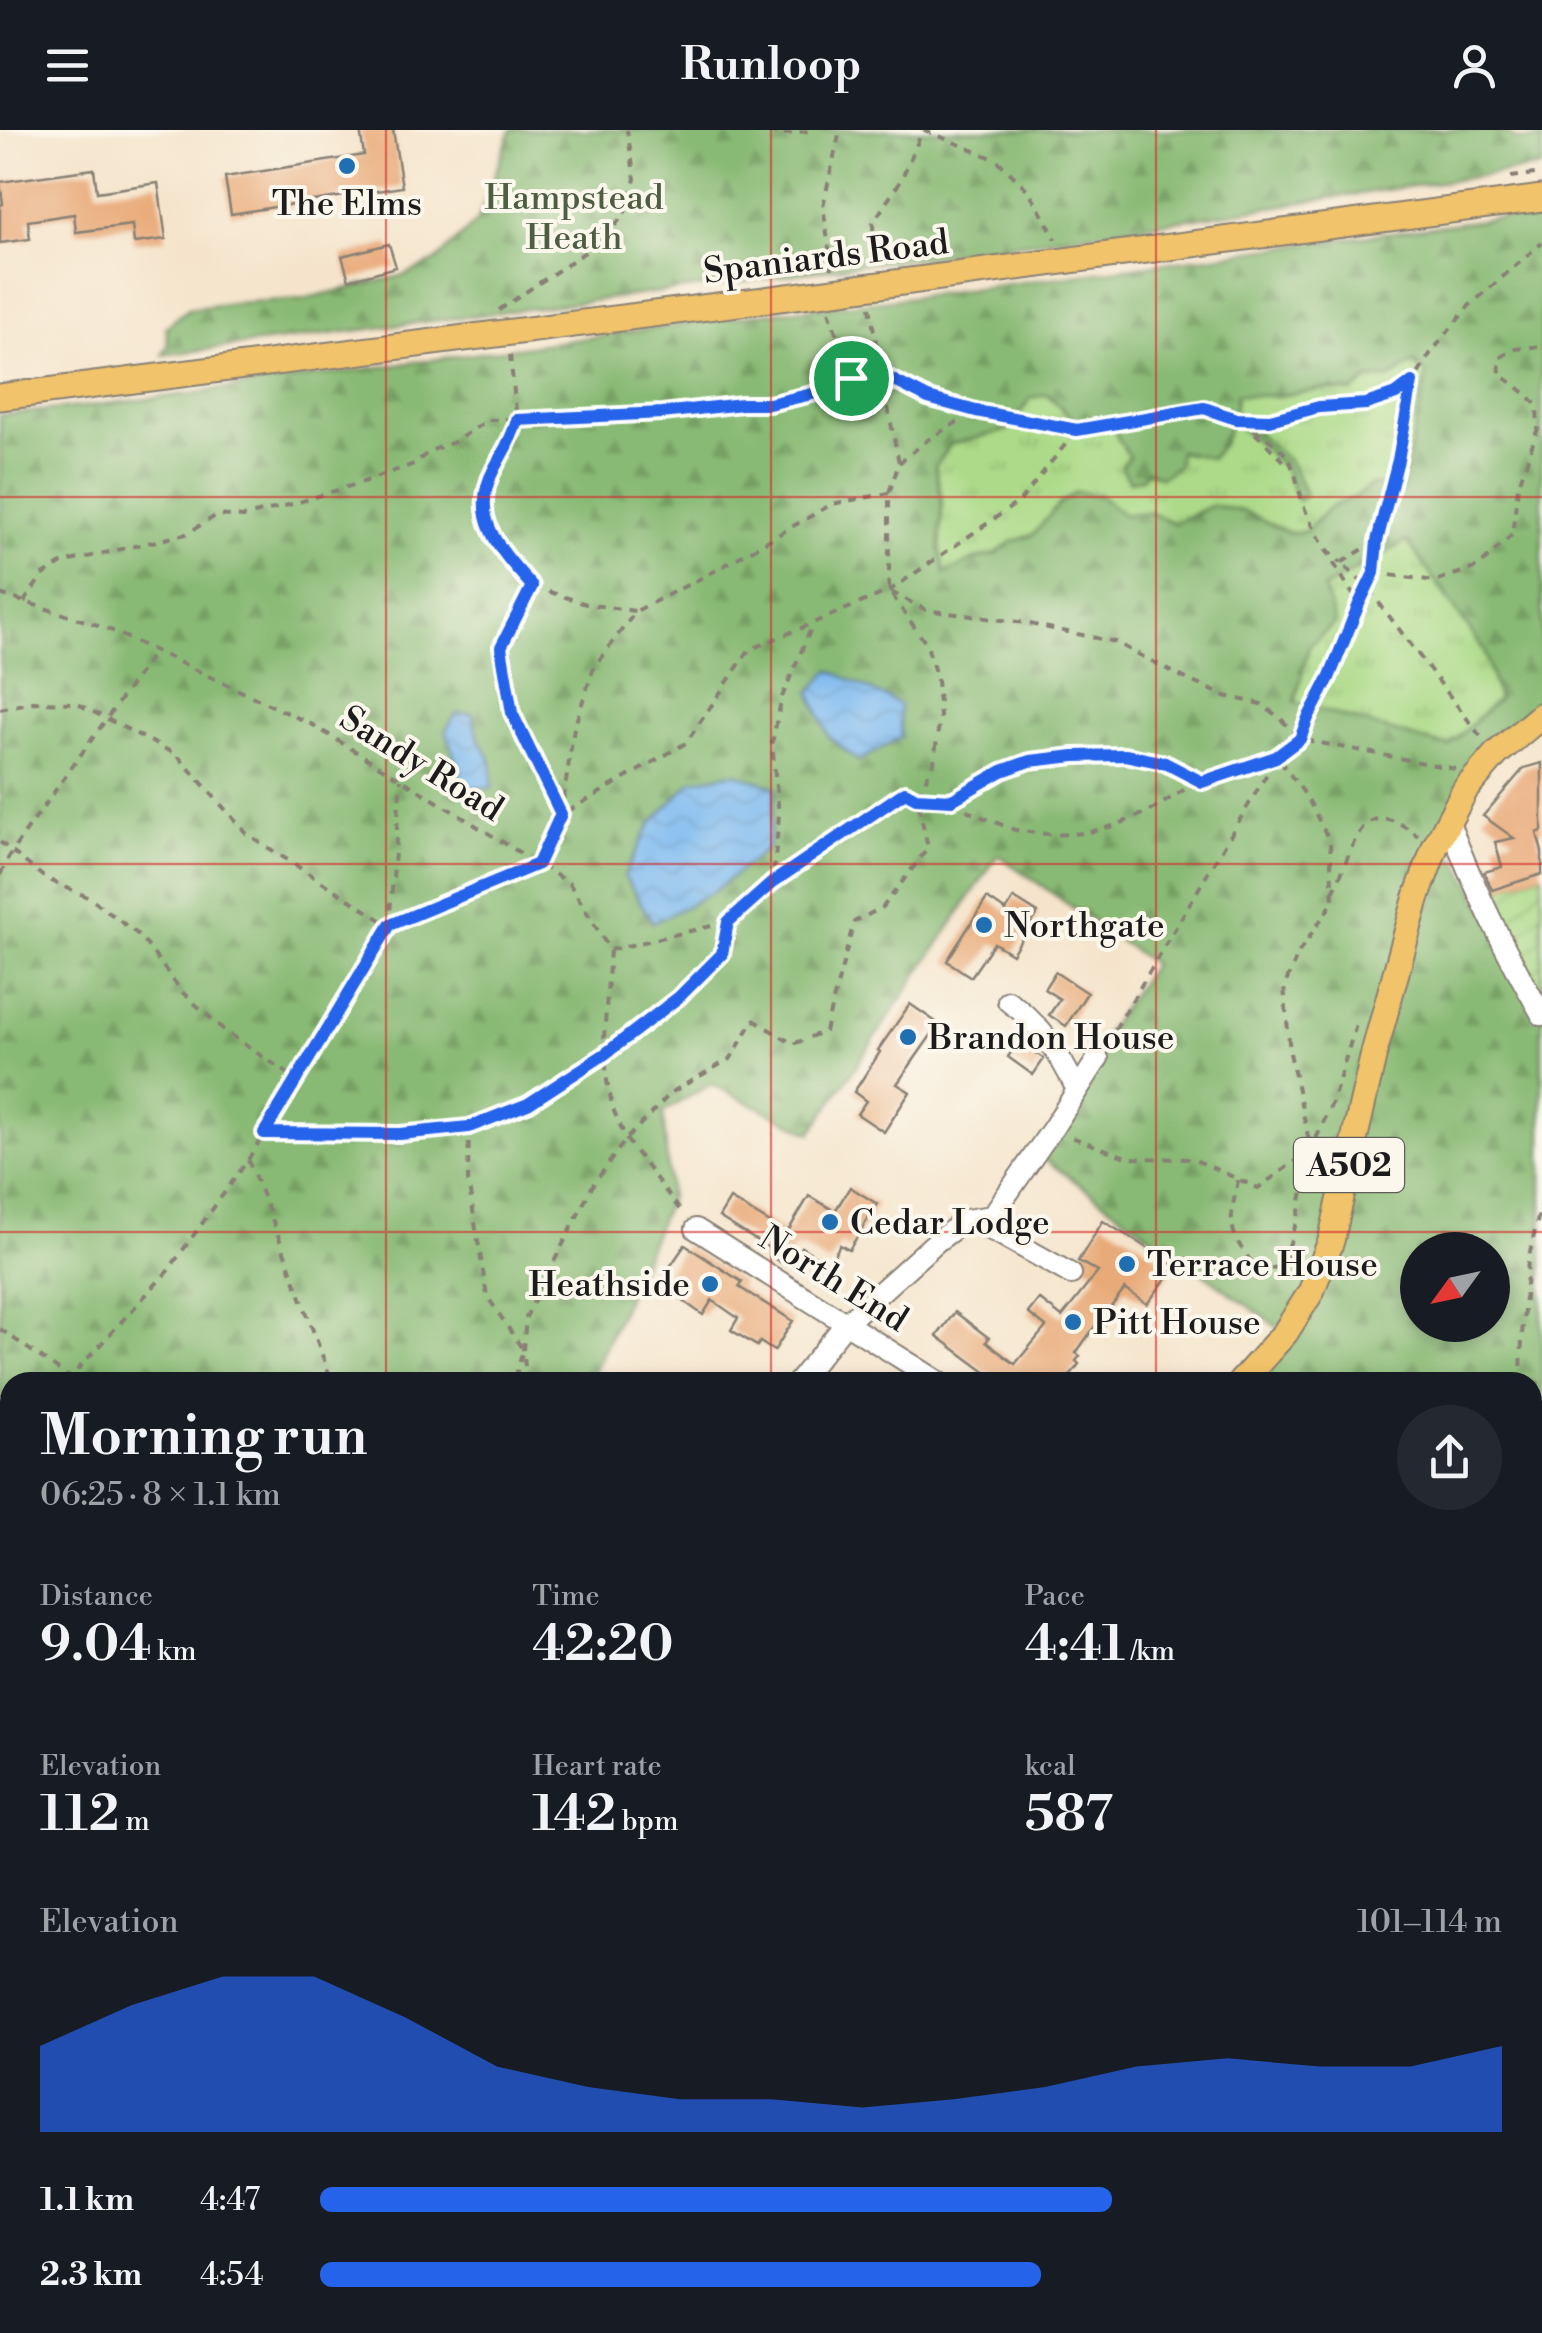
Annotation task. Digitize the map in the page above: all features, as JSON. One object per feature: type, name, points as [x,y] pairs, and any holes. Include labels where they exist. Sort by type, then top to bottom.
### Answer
[{"type":"main road","name":"Spaniards Road","points":[[0,398],[1542,198]]},
{"type":"main road","name":"A502","points":[[1251,1372],[1285,1333],[1312,1292],[1331,1240],[1375,1048],[1409,925],[1465,790],[1496,754],[1542,718]]},
{"type":"main road","name":"A502","points":[[1451,826],[1542,718]]},
{"type":"street","points":[[1451,826],[1473,885],[1542,1015]]},
{"type":"street","points":[[1008,1001],[1038,1026],[1077,1090]]},
{"type":"street","points":[[806,1372],[846,1323],[936,1242],[968,1220],[992,1216],[1098,1058]]},
{"type":"street","points":[[968,1220],[998,1232],[1071,1274]]},
{"type":"street","name":"North End","points":[[696,1229],[922,1372]]},
{"type":"path","points":[[498,310],[606,238],[625,212],[635,180],[627,130]]},
{"type":"path","points":[[736,130],[786,134],[814,130]]},
{"type":"path","points":[[832,274],[822,206],[840,130]]},
{"type":"path","points":[[874,267],[873,223],[901,180],[924,130],[998,160],[1029,191],[1058,243]]},
{"type":"path","points":[[696,1229],[626,1139],[613,1109],[604,1039],[610,950],[728,922],[773,882],[905,792],[916,798],[952,800],[972,813],[1015,830],[1086,833],[1150,811],[1202,782],[1276,757],[1300,739],[1374,573],[1377,541],[1393,502],[1394,455],[1412,382],[1469,306],[1542,243]]},
{"type":"path","points":[[828,308],[851,378]]},
{"type":"path","points":[[517,1372],[526,1317],[593,1185],[626,1139],[672,1092],[731,1058],[754,1020],[792,1044],[825,1032],[854,922],[883,907],[928,848],[916,798],[934,762],[940,716],[937,680],[927,645],[890,591],[889,493],[899,463],[872,315]]},
{"type":"path","points":[[1374,573],[1436,581],[1478,566],[1512,535],[1518,487],[1538,428],[1537,406],[1500,374],[1499,358],[1516,349],[1542,346]]},
{"type":"path","points":[[510,350],[517,420],[512,440],[492,473],[484,503],[488,526],[500,550],[532,586],[586,604],[636,611]]},
{"type":"path","points":[[24,602],[42,576],[62,562],[186,534],[217,515],[243,516],[296,504],[414,464],[488,420],[769,404],[812,394],[851,378],[881,374],[928,398],[1077,430],[1204,408],[1236,419],[1271,441],[1287,457],[1304,509],[1359,604]]},
{"type":"path","points":[[1236,419],[1270,420],[1319,407],[1366,404],[1396,394],[1412,382]]},
{"type":"path","points":[[899,463],[929,439],[976,411]]},
{"type":"path","points":[[1236,419],[1289,465],[1302,497],[1304,514],[1318,540],[1367,587],[1496,754]]},
{"type":"path","points":[[561,814],[686,742],[750,650],[890,591],[1020,501],[1077,430]]},
{"type":"path","points":[[390,925],[538,864],[561,814],[574,728],[594,667],[636,611],[832,504],[889,493]]},
{"type":"path","points":[[1341,564],[1377,541]]},
{"type":"path","points":[[532,586],[501,647],[512,713],[561,814]]},
{"type":"path","points":[[890,591],[926,610],[1025,623],[1115,642],[1225,696],[1261,704],[1300,739],[1465,771]]},
{"type":"path","name":"Sandy Road","points":[[0,594],[104,627],[313,725],[569,882],[610,950]]},
{"type":"path","points":[[773,882],[779,816],[772,743],[782,697],[814,623]]},
{"type":"path","points":[[0,875],[12,852],[154,651]]},
{"type":"path","points":[[0,709],[33,702],[76,703],[178,755],[246,834],[390,925]]},
{"type":"path","points":[[952,800],[1002,771],[1030,761],[1074,756],[1125,755],[1165,763],[1202,782]]},
{"type":"path","points":[[1060,1133],[1129,1158],[1193,1159],[1258,1188],[1311,1150],[1290,1053],[1284,987],[1299,952],[1332,902],[1330,842],[1307,798],[1276,757]]},
{"type":"path","points":[[1098,1058],[1276,757]]},
{"type":"path","points":[[74,1372],[167,1272],[248,1160],[390,925],[401,779]]},
{"type":"path","points":[[1332,893],[1355,838],[1378,818],[1390,817],[1427,843]]},
{"type":"path","points":[[0,842],[46,878],[90,898],[140,936],[182,992],[226,1032],[296,1080]]},
{"type":"path","points":[[264,1133],[400,1134],[469,1127],[528,1104],[605,1054],[679,997],[722,954],[728,922]]},
{"type":"path","points":[[469,1127],[468,1180],[487,1296],[523,1350],[526,1372]]},
{"type":"path","points":[[248,1160],[328,1372]]},
{"type":"path","points":[[1521,1372],[1528,1262],[1542,1200]]},
{"type":"path","points":[[0,1329],[64,1372]]},
{"type":"green space","name":"Hampstead Heath","points":[[511,130],[1499,130],[1519,140],[1542,138],[1542,167],[923,258],[163,355],[168,344],[166,327],[188,309],[303,299],[405,275],[436,261],[478,220]]},
{"type":"green space","points":[[1542,212],[1542,698],[1465,790],[1411,923],[1431,905],[1442,869],[1450,859],[1457,859],[1542,1015],[1542,1372],[1250,1372],[1284,1332],[1039,1155],[1092,1053],[1153,964],[998,855],[811,1133],[711,1084],[663,1112],[670,1198],[594,1372],[0,1372],[0,415],[188,394],[764,313],[883,301]],"holes":[[[1414,363],[1427,374],[1401,491],[1371,485],[1355,497],[1330,507],[1306,531],[1289,533],[1245,512],[1213,505],[1174,523],[1148,512],[1124,515],[1100,496],[1076,492],[1058,505],[1033,535],[945,574],[940,549],[942,501],[935,466],[951,444],[1008,430],[1031,398],[1047,394],[1078,424],[1114,424],[1129,456],[1121,467],[1130,481],[1142,478],[1147,471],[1160,477],[1178,466],[1179,451],[1211,458],[1231,422],[1284,467],[1298,501],[1306,495],[1291,463],[1234,413],[1236,395],[1276,396],[1325,389],[1353,392],[1367,380],[1390,378]],[[1407,541],[1484,650],[1498,699],[1449,746],[1295,702],[1309,646],[1335,623],[1324,588]]]},
{"type":"green space","points":[[1414,363],[1427,373],[1401,491],[1386,485],[1371,486],[1330,507],[1306,531],[1289,533],[1245,512],[1213,505],[1174,523],[1148,512],[1124,515],[1100,496],[1045,522],[1033,535],[1011,542],[996,554],[975,559],[945,575],[940,549],[942,501],[935,466],[951,444],[1008,430],[1031,398],[1047,394],[1078,424],[1114,423],[1131,456],[1160,477],[1178,466],[1178,451],[1192,455],[1222,444],[1230,422],[1284,466],[1257,431],[1234,413],[1236,395],[1276,396],[1325,389],[1353,392],[1367,380],[1390,378]],"holes":[[[1285,468],[1306,495],[1298,500]]]},
{"type":"green space","points":[[1407,540],[1484,650],[1498,699],[1449,746],[1295,703],[1309,646],[1335,623],[1324,588]]},
{"type":"green space","points":[[1542,874],[1542,992],[1527,972],[1486,892]]},
{"type":"water","points":[[830,670],[899,704],[901,737],[858,761],[829,737],[810,692]]},
{"type":"water","points":[[472,713],[479,739],[492,761],[492,788],[464,788],[446,730],[456,714]]},
{"type":"water","points":[[734,773],[776,787],[768,848],[716,890],[653,923],[624,876],[650,825],[692,781]]},
{"type":"building","name":"The Elms","points":[[360,130],[393,130],[402,187],[231,214],[225,177],[364,155]]},
{"type":"building","points":[[94,169],[97,192],[158,183],[166,239],[134,243],[132,225],[76,232],[74,214],[28,221],[30,239],[0,243],[0,182]]},
{"type":"building","points":[[389,244],[396,267],[349,280],[342,256]]},
{"type":"building","points":[[1542,763],[1542,831],[1537,833],[1542,874],[1492,890],[1484,872],[1502,867],[1495,842],[1514,838],[1483,816],[1524,768]]},
{"type":"building","points":[[987,898],[1006,911],[1014,898],[1038,913],[1012,954],[994,943],[971,977],[947,961]]},
{"type":"building","points":[[1055,972],[1087,993],[1066,1026],[1049,1015],[1060,999],[1044,989]]},
{"type":"building","points":[[910,1004],[939,1024],[897,1084],[910,1092],[884,1132],[857,1114],[866,1101],[854,1092]]},
{"type":"building","points":[[1019,1040],[1044,1059],[1033,1075],[1008,1057]]},
{"type":"building","name":"Cedar Lodge","points":[[850,1187],[877,1204],[849,1250],[840,1245],[829,1264],[796,1247],[785,1265],[770,1256],[773,1251],[719,1217],[730,1199],[787,1233],[809,1196],[835,1211]]},
{"type":"building","points":[[1103,1221],[1175,1267],[1147,1304],[1125,1289],[1107,1312],[1110,1318],[1104,1325],[1095,1326],[1076,1353],[1080,1356],[1076,1361],[1079,1364],[1073,1372],[986,1372],[937,1336],[955,1312],[1015,1364],[1046,1327],[1028,1313],[1039,1299],[1062,1317],[1098,1272],[1078,1261]]},
{"type":"building","points":[[685,1245],[742,1282],[739,1287],[793,1321],[774,1351],[731,1330],[738,1318],[712,1300],[703,1315],[679,1298],[685,1288],[665,1274]]},
{"type":"place","name":"The Elms","points":[[347,166]]},
{"type":"place","name":"Northgate","points":[[984,925]]},
{"type":"place","name":"Brandon House","points":[[908,1037]]},
{"type":"place","name":"Cedar Lodge","points":[[830,1222]]},
{"type":"place","name":"Terrace House","points":[[1127,1264]]},
{"type":"place","name":"Heathside","points":[[710,1284]]},
{"type":"place","name":"Pitt House","points":[[1073,1322]]},
{"type":"route","points":[[881,374],[928,398],[1077,430],[1204,408],[1236,419],[1270,420],[1319,407],[1366,404],[1396,394],[1412,382],[1398,460],[1377,541],[1374,573],[1300,739],[1276,757],[1202,782],[1165,763],[1125,755],[1074,756],[1030,761],[1002,771],[952,800],[916,798],[905,792],[773,882],[728,922],[722,954],[679,997],[605,1054],[528,1104],[469,1127],[400,1134],[264,1133],[390,925],[538,864],[561,814],[512,713],[501,647],[532,586],[500,550],[488,526],[484,503],[492,473],[512,440],[517,420],[769,404],[812,394],[851,378],[881,374]]}]
